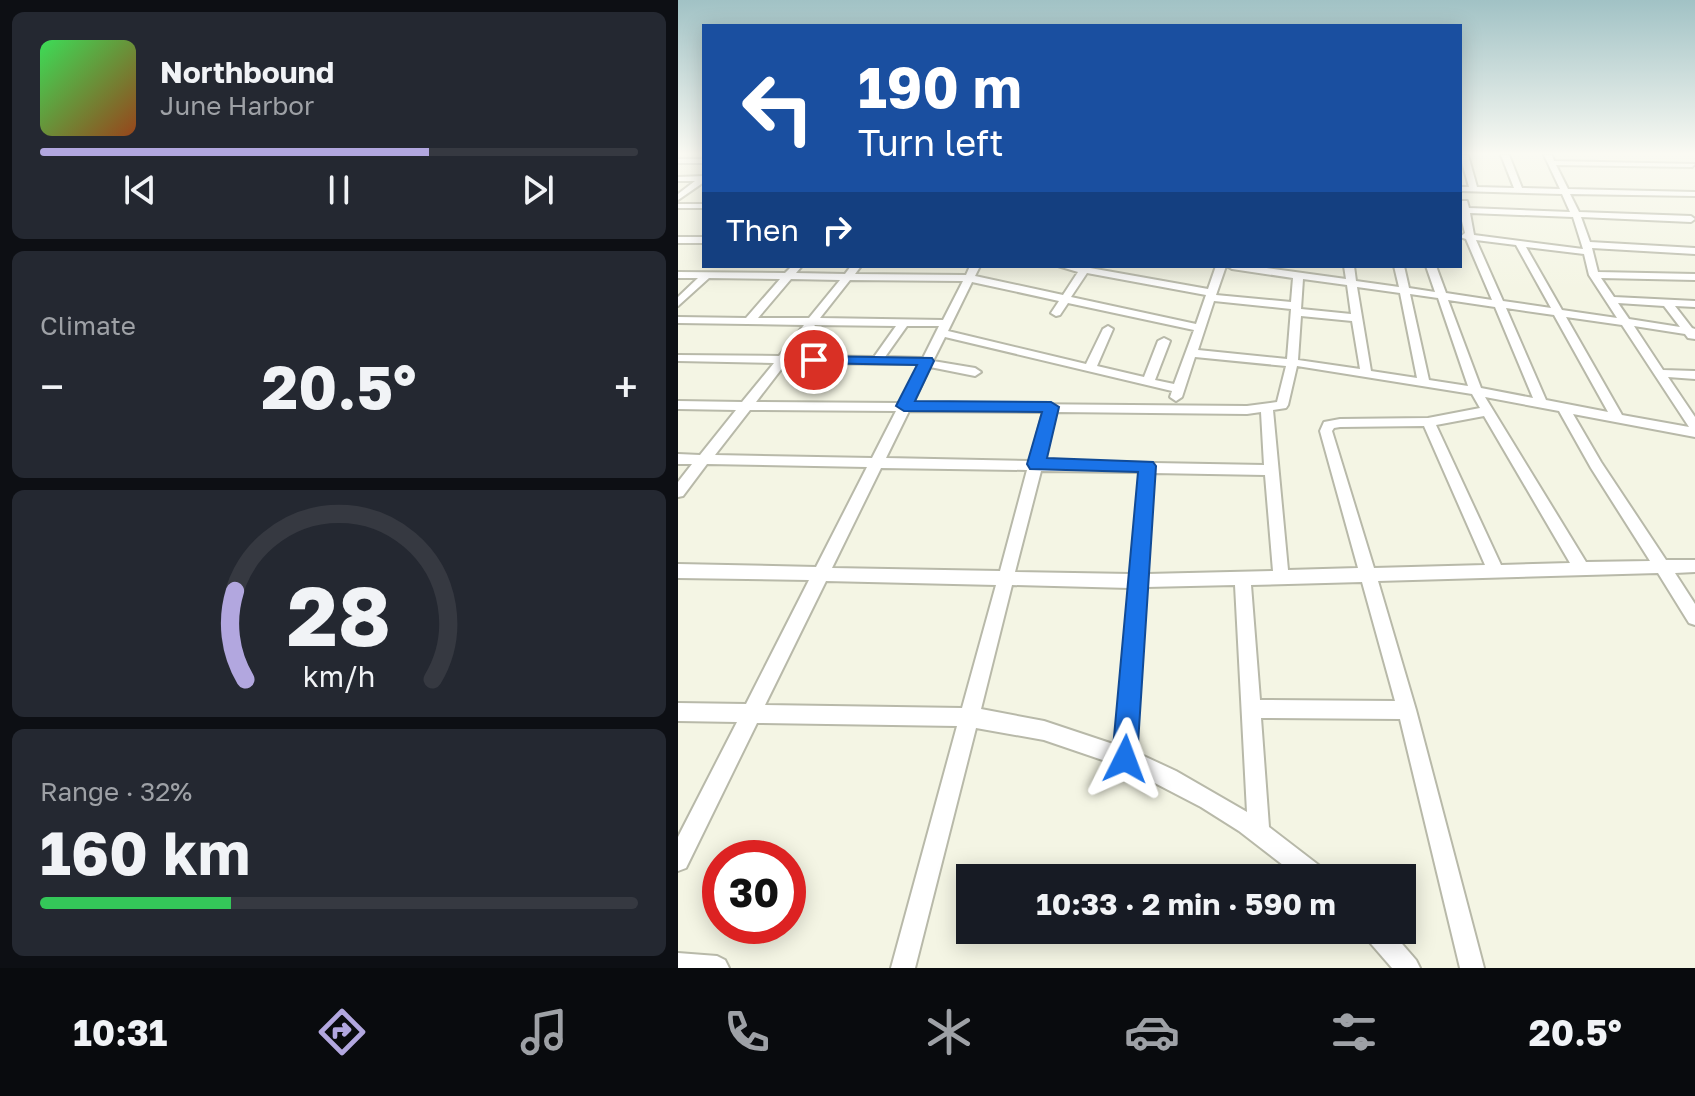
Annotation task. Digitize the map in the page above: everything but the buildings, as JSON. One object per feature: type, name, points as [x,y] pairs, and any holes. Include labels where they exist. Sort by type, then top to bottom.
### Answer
[{"type":"street","points":[[1505,200],[1509,212]]},
{"type":"street","points":[[1570,200],[1594,275],[1695,427]]},
{"type":"street","points":[[678,206],[702,206]]},
{"type":"street","points":[[1541,403],[1465,236],[1463,210],[1693,221]]},
{"type":"street","points":[[1682,210],[1693,221]]},
{"type":"street","points":[[1465,236],[1587,249],[1695,251]]},
{"type":"street","points":[[678,238],[702,239]]},
{"type":"street","points":[[1519,243],[1617,417]]},
{"type":"street","points":[[678,303],[715,268]]},
{"type":"street","points":[[749,321],[795,268]]},
{"type":"street","points":[[678,492],[749,406],[855,268]]},
{"type":"street","points":[[1056,313],[1086,268],[1211,296],[1358,318]]},
{"type":"street","points":[[1172,409],[1220,268]]},
{"type":"street","points":[[1249,268],[1693,334]]},
{"type":"street","points":[[1349,268],[1366,373]]},
{"type":"street","points":[[1399,268],[1424,382]]},
{"type":"street","points":[[1432,268],[1476,391],[1582,569]]},
{"type":"street","points":[[678,275],[848,277],[972,272],[1065,300],[1200,328]]},
{"type":"street","points":[[678,860],[972,272]]},
{"type":"street","points":[[678,405],[1267,409],[1285,401],[1292,363],[1296,309],[1290,273]]},
{"type":"street","points":[[1594,275],[1695,277]]},
{"type":"street","points":[[1611,300],[1695,304]]},
{"type":"street","points":[[1667,302],[1693,334]]},
{"type":"street","points":[[678,320],[904,322],[944,328],[1179,389]]},
{"type":"street","points":[[877,361],[904,322]]},
{"type":"street","points":[[1090,368],[1108,329]]},
{"type":"street","points":[[1148,382],[1164,341]]},
{"type":"street","points":[[1191,353],[1292,363],[1424,382],[1695,433]]},
{"type":"street","points":[[678,358],[926,362],[975,372]]},
{"type":"street","points":[[1659,373],[1695,375]]},
{"type":"street","points":[[903,968],[1051,407]]},
{"type":"street","points":[[1563,407],[1695,618]]},
{"type":"street","points":[[1267,409],[1281,577]]},
{"type":"street","points":[[1472,968],[1407,710],[1326,431],[1329,425],[1340,423],[1428,422],[1488,411]]},
{"type":"street","points":[[1428,422],[1496,572]]},
{"type":"street","points":[[678,459],[1271,470]]},
{"type":"street","points":[[1125,759],[1147,466]]},
{"type":"street","points":[[678,571],[1136,581],[1695,566]]},
{"type":"street","points":[[1243,578],[1259,832]]},
{"type":"street","points":[[1252,709],[1407,710]]},
{"type":"street","points":[[678,712],[969,718],[1035,729],[1125,759],[1175,780],[1259,832],[1299,864]]},
{"type":"street","points":[[1387,944],[1408,968]]},
{"type":"street","points":[[678,965],[717,968]]},
{"type":"route","points":[[814,360],[927,361],[904,406],[1051,407],[1036,464],[1147,466],[1125,759]]}]
